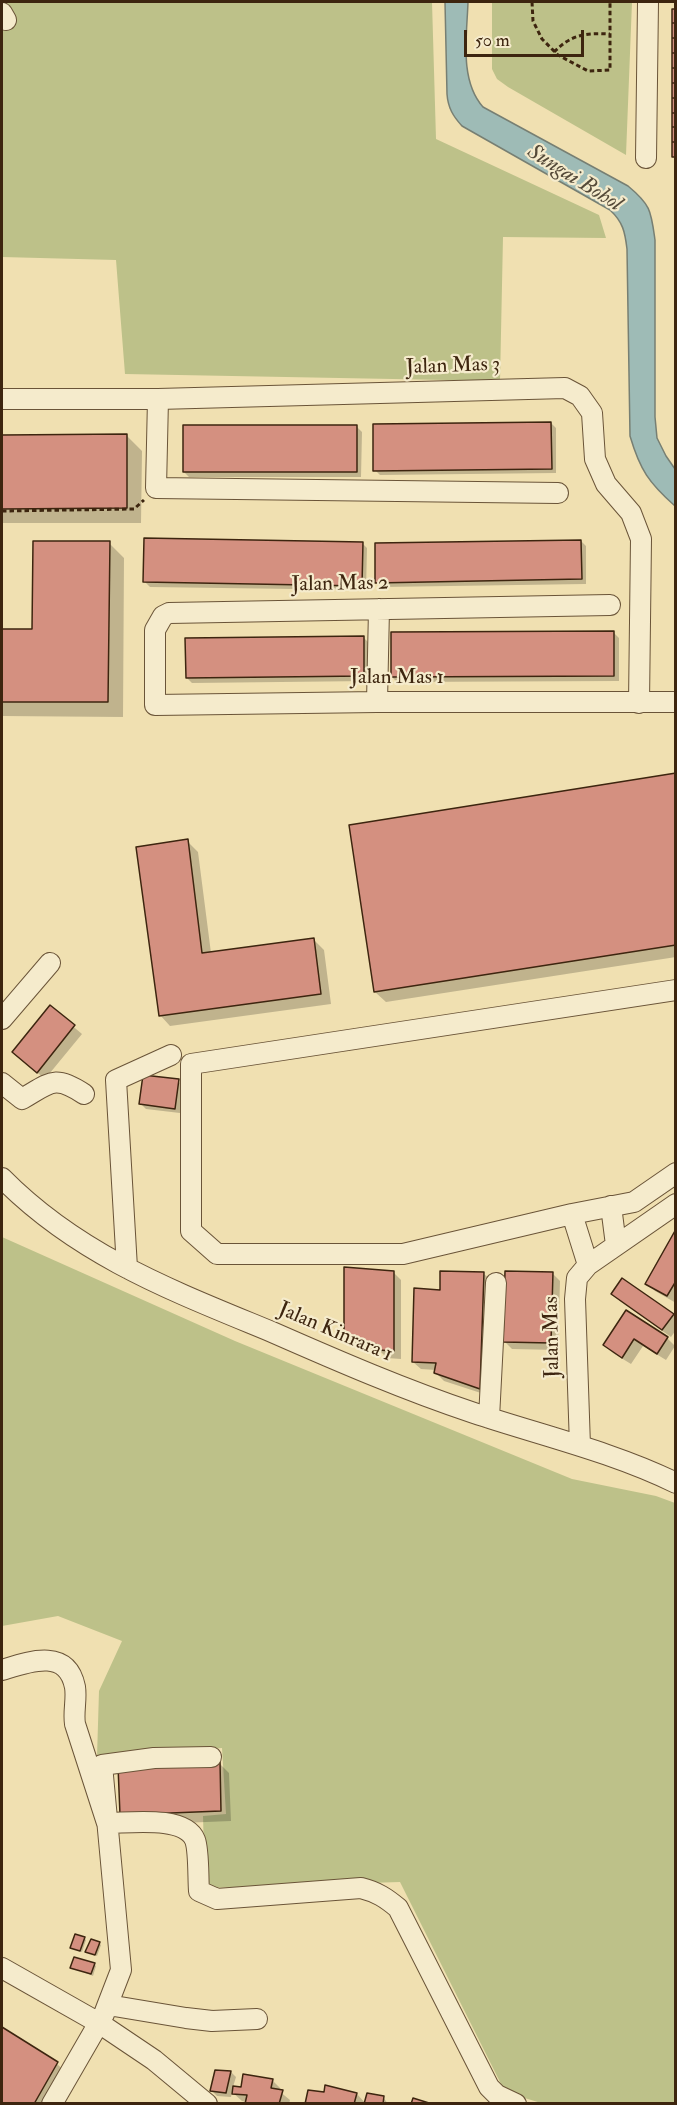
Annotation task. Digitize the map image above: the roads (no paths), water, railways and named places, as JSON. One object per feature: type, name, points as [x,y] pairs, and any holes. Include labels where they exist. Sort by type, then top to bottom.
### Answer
[{"type":"street","points":[[646,158],[648,2]]},
{"type":"street","name":"Jalan Mas 3","points":[[2,399],[158,399],[566,388],[580,396],[592,413],[595,459],[606,484],[631,513],[641,539],[639,703]]},
{"type":"street","points":[[158,399],[156,488],[558,493]]},
{"type":"street","name":"Jalan Mas 2","points":[[154,705],[155,630],[163,616],[169,613],[610,605]]},
{"type":"street","points":[[377,702],[379,609]]},
{"type":"street","name":"Jalan Mas 1","points":[[154,705],[377,702],[639,703]]},
{"type":"street","points":[[639,703],[675,702]]},
{"type":"street","points":[[2,1019],[50,963]]},
{"type":"street","points":[[675,990],[191,1064],[191,1231],[217,1254],[403,1254],[572,1214],[634,1202],[675,1173]]},
{"type":"street","points":[[127,1269],[116,1080],[171,1055]]},
{"type":"street","points":[[2,1083],[21,1099],[51,1082],[68,1083],[84,1094]]},
{"type":"street","name":"Jalan Kinrara 1","points":[[2,1178],[51,1223],[127,1269],[167,1288],[360,1370],[489,1418],[580,1446],[675,1483]]},
{"type":"street","name":"Jalan Mas","points":[[580,1446],[575,1299],[577,1278],[588,1265],[675,1204]]},
{"type":"street","points":[[611,1206],[616,1245]]},
{"type":"street","points":[[572,1214],[588,1265]]},
{"type":"street","points":[[489,1418],[496,1283]]},
{"type":"street","points":[[2,1670],[40,1659],[61,1665],[70,1674],[75,1688],[73,1714],[75,1724],[107,1823]]},
{"type":"street","points":[[52,2103],[99,2023],[121,1970],[102,1765],[154,1758],[211,1757]]},
{"type":"street","points":[[107,1823],[172,1823],[188,1830],[195,1840],[199,1891],[217,1899],[361,1888],[375,1891],[386,1898],[398,1908],[489,2087],[497,2095],[516,2103]]},
{"type":"street","points":[[2,1968],[99,2023],[154,2060],[207,2103]]},
{"type":"street","points":[[108,2005],[212,2021],[257,2019]]},
{"type":"water","name":"Sungai Bohol","points":[[445,2],[468,2],[467,71],[475,96],[483,107],[628,186],[649,209],[655,240],[655,417],[657,438],[675,469],[675,506],[646,475],[630,436],[627,249],[623,228],[610,210],[462,126],[448,104]]}]
